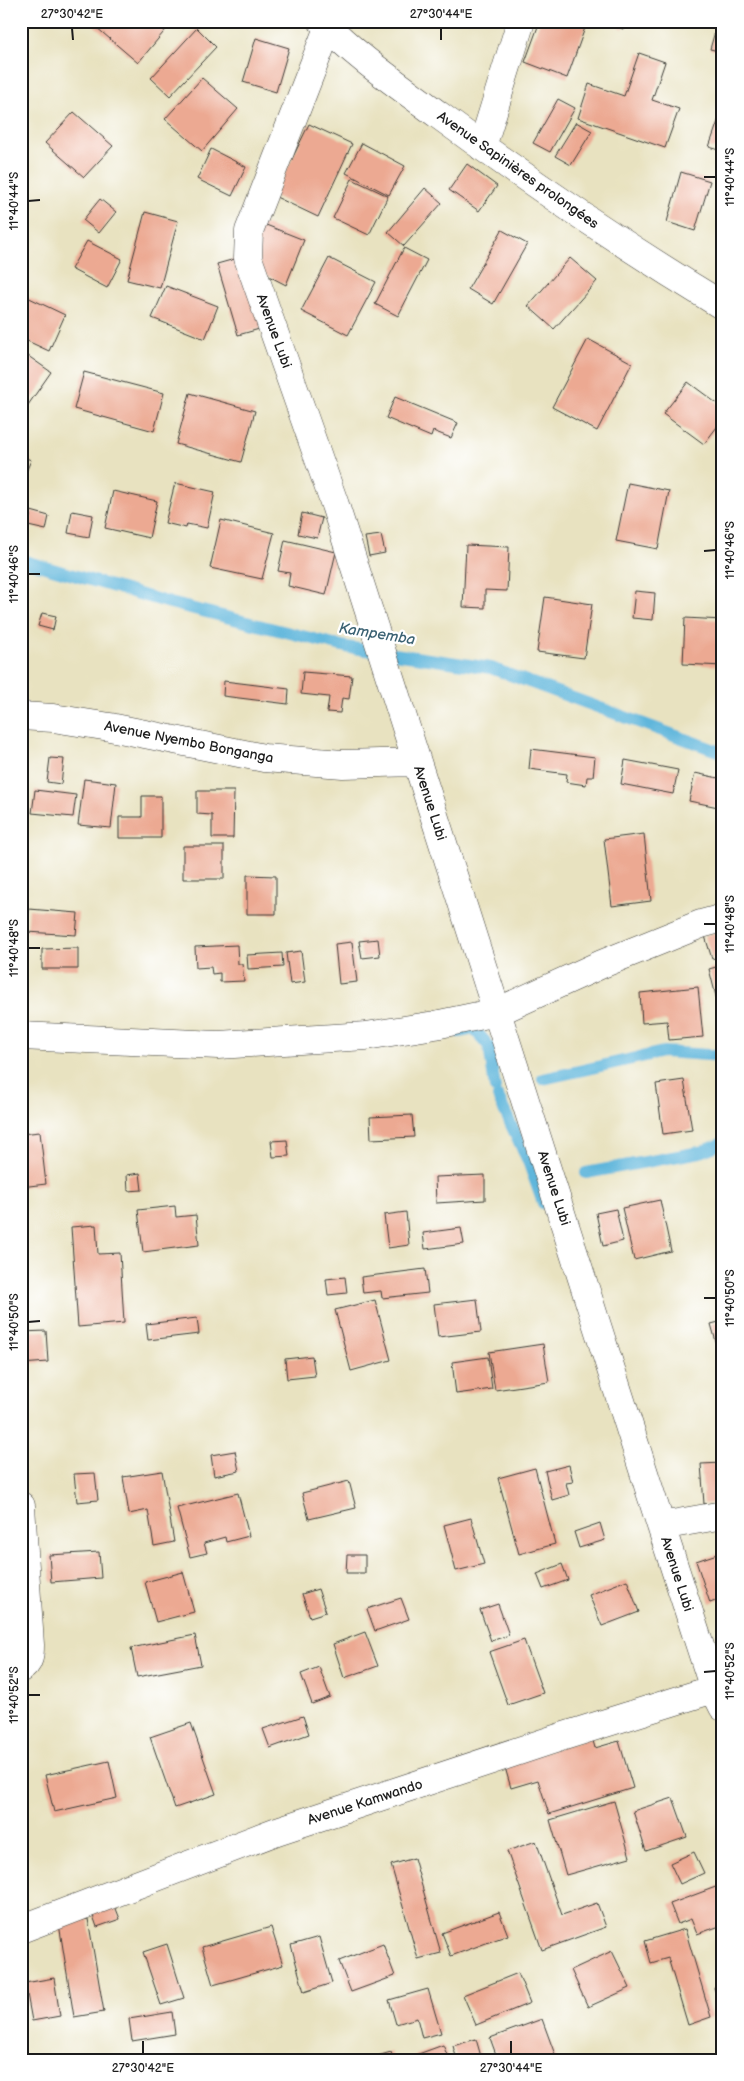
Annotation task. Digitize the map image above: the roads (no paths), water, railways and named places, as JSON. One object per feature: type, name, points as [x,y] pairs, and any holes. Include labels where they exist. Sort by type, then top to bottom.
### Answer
[{"type":"street","points":[[482,147],[522,21]]},
{"type":"street","name":"Avenue Sapinières prolongées","points":[[325,24],[388,77],[482,147],[660,268],[723,306]]},
{"type":"street","name":"Avenue Lubi","points":[[325,24],[249,232],[248,258],[332,496],[661,1526],[718,1698]]},
{"type":"street","name":"Avenue Nyembo Bonganga","points":[[21,716],[53,718],[110,727],[264,758],[343,764],[417,762]]},
{"type":"street","points":[[21,1036],[218,1045],[366,1036],[497,1012],[602,964],[701,924],[723,918]]},
{"type":"street","points":[[21,1506],[30,1645],[29,1658],[21,1668]]},
{"type":"street","points":[[661,1526],[723,1515]]},
{"type":"street","name":"Avenue Kamwando","points":[[21,1929],[277,1831],[561,1736],[718,1698]]},
{"type":"waterway","name":"Kampemba","points":[[21,560],[170,603],[346,647],[491,668],[723,753]]},
{"type":"waterway","points":[[459,1032],[474,1029],[489,1046],[495,1088]]},
{"type":"waterway","points":[[543,1079],[663,1052],[723,1056]]},
{"type":"waterway","points":[[498,1097],[528,1161],[543,1203]]},
{"type":"waterway","points":[[586,1173],[700,1152],[723,1143]]}]
